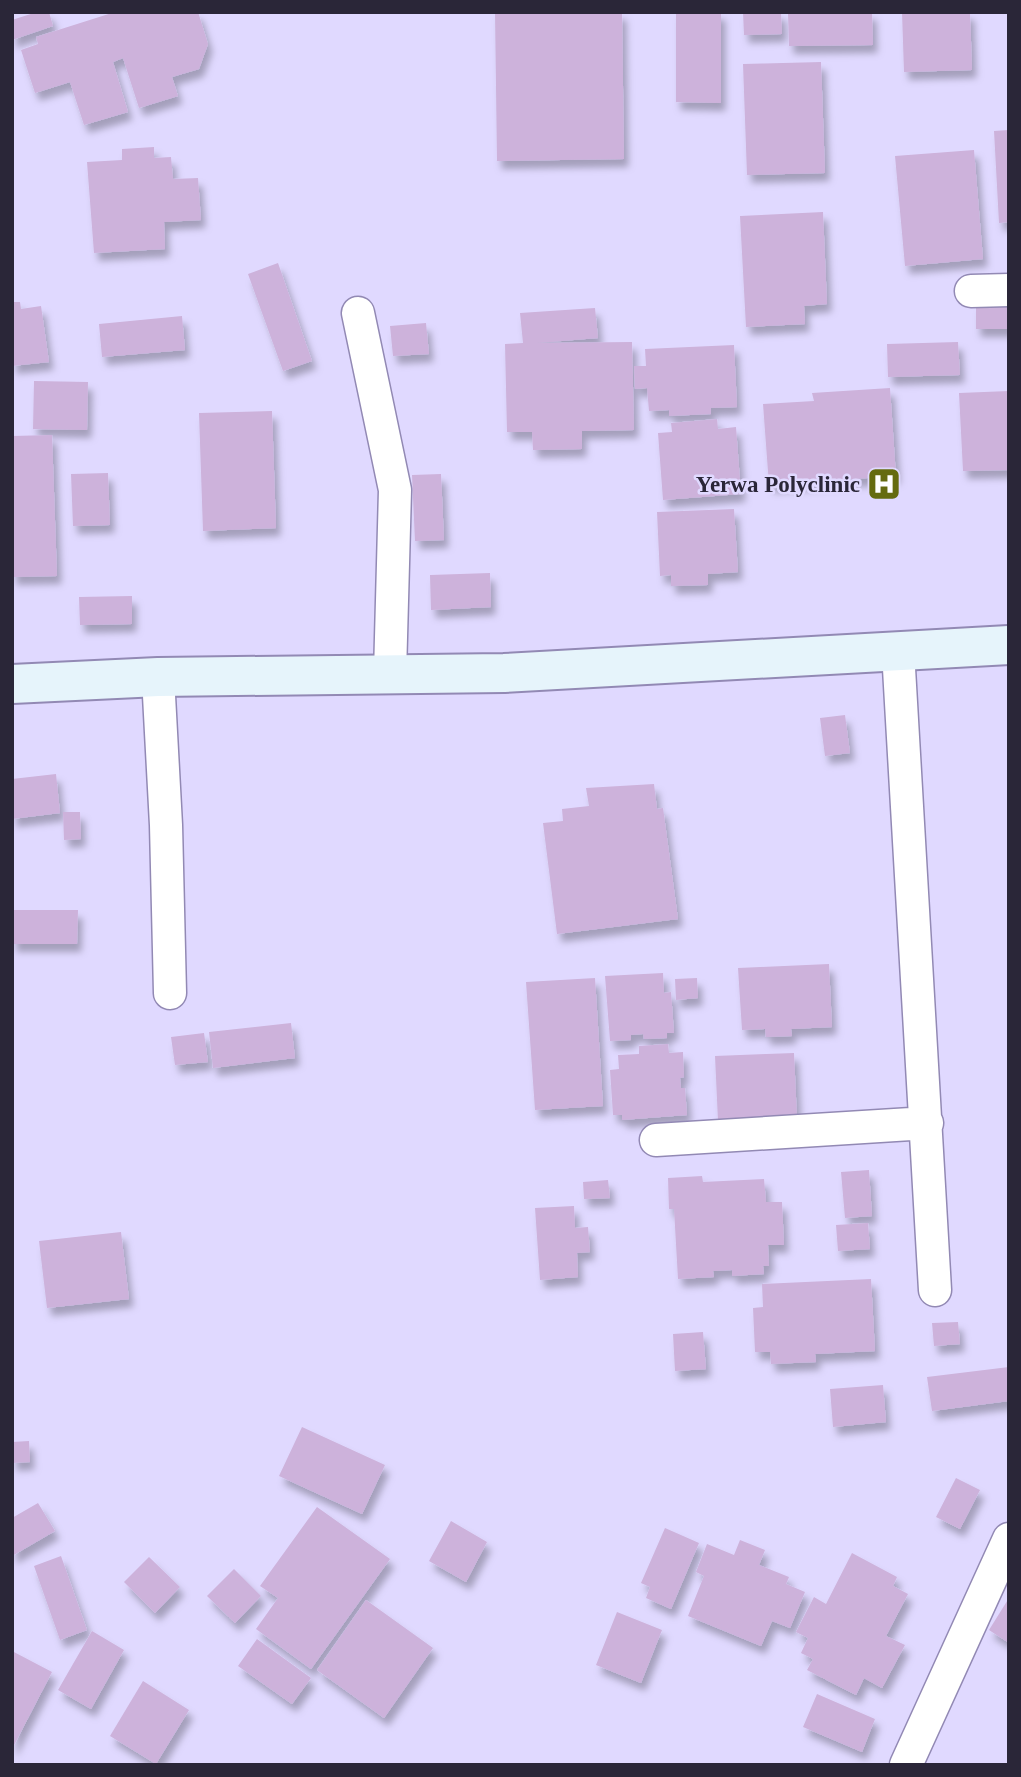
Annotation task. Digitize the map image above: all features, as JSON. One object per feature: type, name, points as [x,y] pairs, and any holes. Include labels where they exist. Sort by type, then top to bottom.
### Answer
[{"type":"street","points":[[971,291],[1009,290]]},
{"type":"street","points":[[358,313],[395,490],[390,674]]},
{"type":"street","points":[[12,684],[158,677],[504,673],[1009,645]]},
{"type":"street","points":[[898,651],[927,1123],[934,1290]]},
{"type":"street","points":[[158,677],[166,825],[170,993]]},
{"type":"street","points":[[656,1140],[927,1123]]},
{"type":"street","points":[[914,1762],[1009,1539]]},
{"type":"building","points":[[37,12],[49,12],[53,26],[12,40],[12,20]]},
{"type":"building","points":[[115,12],[198,12],[208,44],[199,69],[172,77],[178,96],[139,108],[123,58],[113,62],[128,112],[84,125],[70,82],[35,93],[21,50],[38,44],[36,37]]},
{"type":"building","points":[[495,12],[622,12],[624,159],[497,161]]},
{"type":"building","points":[[676,12],[721,12],[721,103],[676,102]]},
{"type":"building","points":[[743,12],[781,12],[782,34],[744,35]]},
{"type":"building","points":[[872,12],[873,45],[789,46],[788,13]]},
{"type":"building","points":[[902,12],[970,12],[972,70],[904,72]]},
{"type":"building","points":[[821,62],[825,173],[747,175],[743,64]]},
{"type":"building","points":[[1009,130],[1009,222],[999,223],[994,131]]},
{"type":"building","points":[[154,147],[154,158],[171,157],[173,179],[198,178],[201,220],[164,222],[165,249],[94,253],[87,162],[122,160],[122,149]]},
{"type":"building","points":[[974,150],[983,259],[905,266],[895,156]]},
{"type":"building","points":[[823,212],[827,304],[804,306],[805,324],[746,327],[740,216]]},
{"type":"building","points":[[278,263],[312,361],[283,371],[248,274]]},
{"type":"building","points":[[12,302],[20,302],[21,309],[41,306],[49,362],[12,366]]},
{"type":"building","points":[[976,305],[1009,305],[1009,329],[976,329]]},
{"type":"building","points":[[595,308],[598,338],[537,343],[632,342],[634,430],[582,431],[582,449],[533,450],[532,432],[507,432],[505,344],[523,343],[520,313]]},
{"type":"building","points":[[182,316],[185,350],[102,357],[99,324]]},
{"type":"building","points":[[426,323],[429,354],[393,356],[390,326]]},
{"type":"building","points":[[958,342],[960,375],[888,377],[887,344]]},
{"type":"building","points":[[734,345],[737,407],[711,408],[711,414],[669,416],[669,410],[649,411],[647,388],[635,389],[634,366],[646,366],[645,349]]},
{"type":"building","points":[[34,381],[88,382],[87,430],[33,429]]},
{"type":"building","points":[[890,388],[896,476],[769,485],[763,404],[814,401],[812,393]]},
{"type":"building","points":[[1009,391],[1009,470],[963,471],[959,393]]},
{"type":"building","points":[[272,411],[276,528],[203,531],[199,413]]},
{"type":"building","points":[[717,419],[718,429],[736,427],[741,494],[663,500],[658,433],[672,432],[671,423]]},
{"type":"building","points":[[52,435],[57,576],[12,577],[12,436]]},
{"type":"building","points":[[108,473],[110,525],[73,526],[71,474]]},
{"type":"building","points":[[441,474],[444,540],[415,541],[412,475]]},
{"type":"building","points":[[734,509],[738,572],[708,574],[708,585],[671,586],[671,575],[660,576],[657,512]]},
{"type":"building","points":[[490,573],[491,607],[431,610],[430,575]]},
{"type":"building","points":[[132,596],[132,624],[80,625],[79,597]]},
{"type":"building","points":[[845,715],[850,753],[825,756],[820,718]]},
{"type":"building","points":[[56,774],[60,813],[12,819],[12,779]]},
{"type":"building","points":[[654,784],[657,809],[663,808],[678,919],[557,934],[543,823],[563,821],[562,809],[589,806],[586,788]]},
{"type":"building","points":[[63,812],[80,812],[81,839],[64,840]]},
{"type":"building","points":[[12,910],[78,910],[77,944],[12,944]]},
{"type":"building","points":[[829,964],[832,1027],[791,1029],[792,1036],[766,1037],[765,1029],[742,1030],[738,968]]},
{"type":"building","points":[[663,973],[664,993],[671,992],[674,1033],[667,1033],[667,1038],[644,1039],[643,1034],[631,1035],[631,1040],[610,1041],[605,976]]},
{"type":"building","points":[[595,978],[603,1106],[535,1110],[526,982]]},
{"type":"building","points":[[697,978],[698,998],[676,1000],[675,979]]},
{"type":"building","points":[[291,1023],[295,1058],[213,1068],[209,1032]]},
{"type":"building","points":[[204,1033],[208,1062],[175,1065],[171,1037]]},
{"type":"building","points":[[668,1044],[669,1053],[683,1052],[684,1077],[680,1078],[681,1088],[685,1088],[687,1115],[622,1120],[622,1115],[613,1115],[610,1070],[619,1069],[618,1055],[639,1054],[639,1046]]},
{"type":"building","points":[[794,1053],[797,1119],[718,1121],[715,1056]]},
{"type":"building","points":[[869,1170],[872,1216],[845,1218],[841,1172]]},
{"type":"building","points":[[702,1176],[703,1182],[764,1179],[766,1202],[782,1202],[784,1245],[768,1245],[769,1266],[763,1266],[764,1274],[732,1276],[732,1270],[713,1271],[714,1277],[678,1279],[674,1209],[669,1209],[668,1178]]},
{"type":"building","points":[[608,1180],[610,1198],[584,1199],[583,1182]]},
{"type":"building","points":[[574,1206],[575,1228],[588,1227],[590,1252],[577,1253],[578,1277],[540,1280],[535,1208]]},
{"type":"building","points":[[868,1223],[870,1249],[838,1251],[836,1225]]},
{"type":"building","points":[[121,1232],[129,1299],[47,1308],[39,1241]]},
{"type":"building","points":[[871,1279],[875,1351],[815,1354],[816,1362],[771,1364],[770,1352],[755,1352],[753,1308],[763,1307],[762,1284]]},
{"type":"building","points":[[958,1322],[960,1344],[934,1346],[932,1323]]},
{"type":"building","points":[[703,1332],[706,1369],[675,1371],[673,1334]]},
{"type":"building","points":[[1009,1367],[1009,1401],[932,1411],[927,1377]]},
{"type":"building","points":[[883,1385],[886,1422],[833,1427],[830,1389]]},
{"type":"building","points":[[302,1427],[385,1465],[362,1514],[279,1476]]},
{"type":"building","points":[[29,1441],[30,1462],[12,1463],[12,1442]]},
{"type":"building","points":[[956,1478],[980,1490],[960,1529],[936,1517]]},
{"type":"building","points":[[38,1503],[55,1531],[12,1556],[12,1518]]},
{"type":"building","points":[[317,1507],[390,1559],[311,1669],[256,1629],[278,1598],[260,1586]]},
{"type":"building","points":[[451,1521],[487,1542],[466,1582],[429,1561]]},
{"type":"building","points":[[665,1528],[699,1543],[671,1609],[646,1598],[650,1587],[641,1583]]},
{"type":"building","points":[[740,1540],[765,1550],[759,1565],[789,1577],[786,1584],[805,1592],[790,1628],[772,1621],[761,1646],[688,1616],[704,1576],[696,1572],[707,1544],[734,1555]]},
{"type":"building","points":[[852,1553],[897,1577],[893,1586],[908,1594],[886,1636],[905,1645],[882,1688],[864,1678],[856,1695],[807,1670],[813,1659],[801,1653],[808,1638],[796,1632],[814,1597],[826,1604]]},
{"type":"building","points":[[61,1556],[87,1630],[60,1640],[34,1566]]},
{"type":"building","points":[[149,1557],[180,1587],[155,1613],[124,1582]]},
{"type":"building","points":[[234,1569],[261,1596],[235,1623],[207,1596]]},
{"type":"building","points":[[1009,1598],[1009,1643],[989,1630]]},
{"type":"building","points":[[366,1600],[433,1648],[384,1718],[317,1670]]},
{"type":"building","points":[[617,1612],[662,1630],[641,1683],[596,1665]]},
{"type":"building","points":[[92,1631],[124,1650],[91,1709],[58,1690]]},
{"type":"building","points":[[257,1639],[311,1678],[292,1704],[238,1666]]},
{"type":"building","points":[[12,1651],[52,1672],[12,1749]]},
{"type":"building","points":[[143,1681],[189,1710],[156,1764],[110,1736]]},
{"type":"building","points":[[817,1694],[875,1719],[862,1752],[803,1727]]},
{"type":"place","name":"Yerwa Polyclinic","points":[[884,484]]}]
